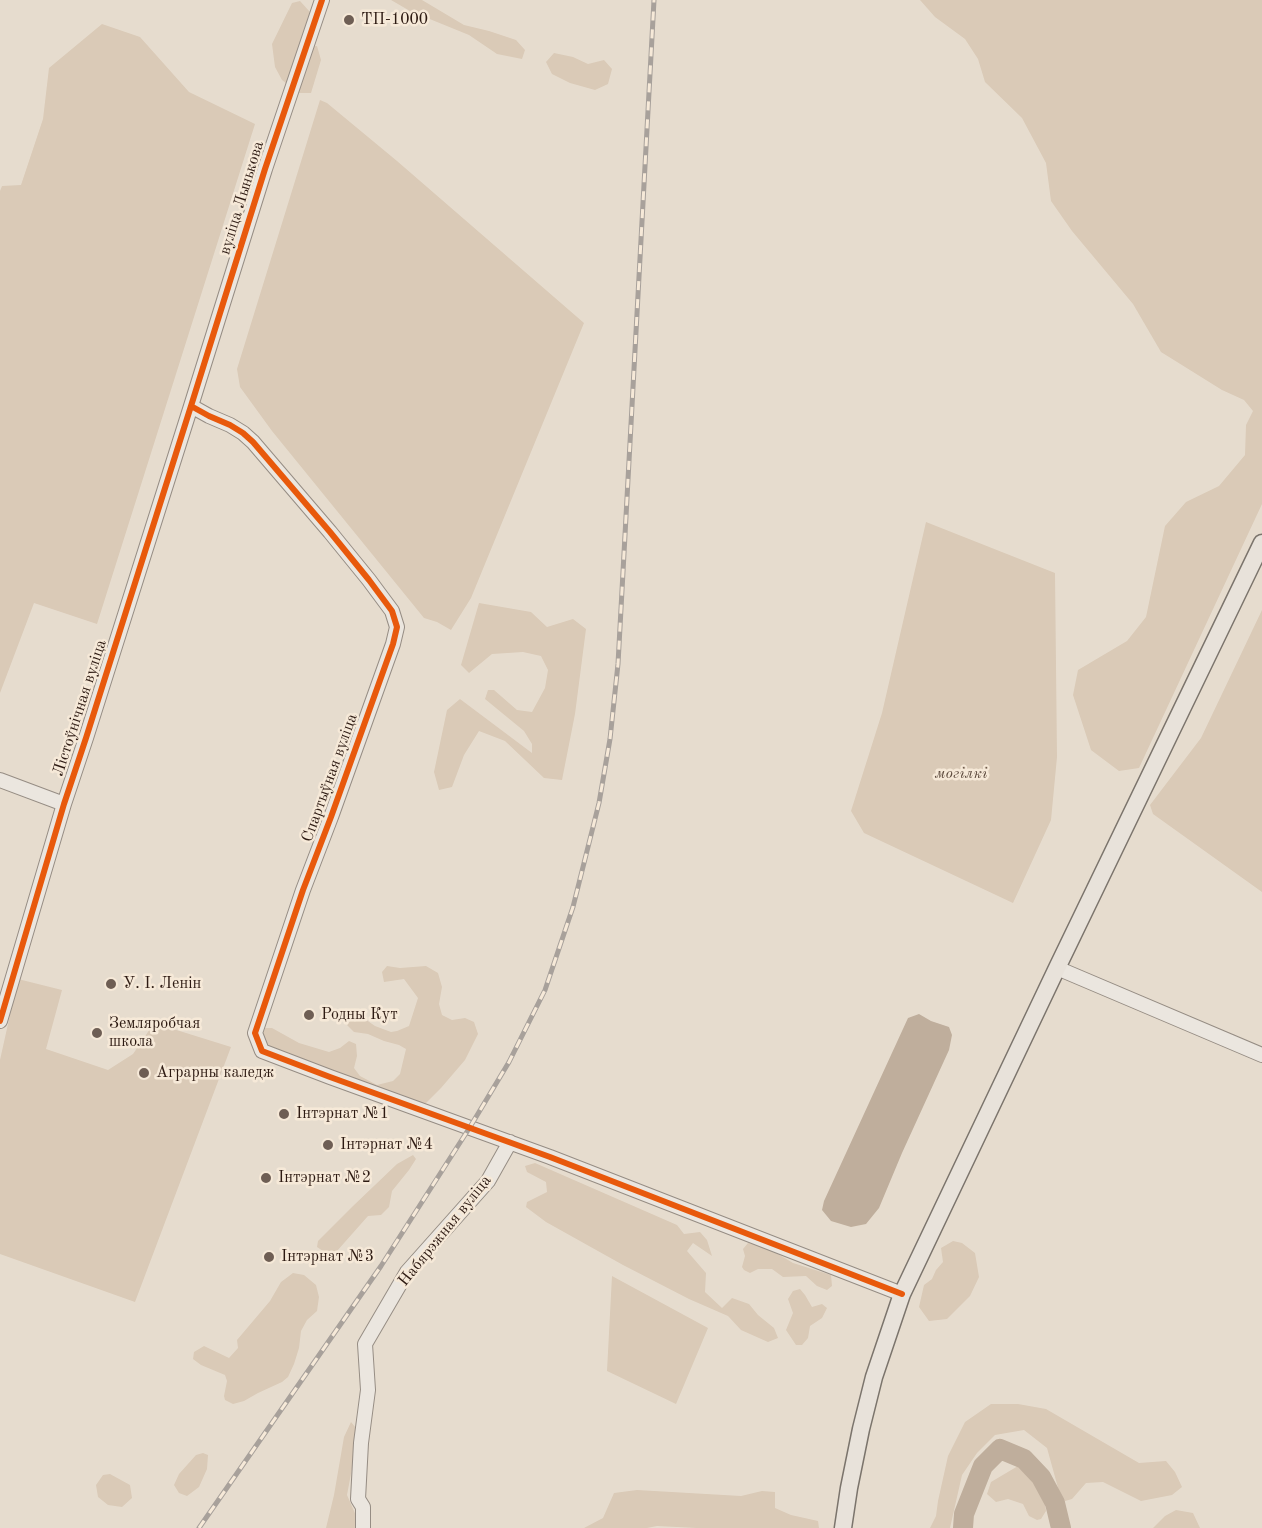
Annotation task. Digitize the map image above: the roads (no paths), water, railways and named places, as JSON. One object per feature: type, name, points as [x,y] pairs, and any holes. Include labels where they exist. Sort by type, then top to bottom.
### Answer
[{"type":"main road","points":[[843,1528],[849,1488],[874,1377],[902,1294],[1262,543]]},
{"type":"street","name":"вуліца Лынькова","points":[[191,406],[279,126],[322,0]]},
{"type":"street","name":"Лістоўнічная вуліца","points":[[0,1021],[64,804],[191,406]]},
{"type":"street","name":"Спартыўная вуліца","points":[[191,406],[230,425],[253,442],[362,572],[392,611],[397,627],[393,644],[303,890],[255,1033],[262,1051],[510,1142]]},
{"type":"street","points":[[0,780],[64,804]]},
{"type":"street","points":[[1057,968],[1262,1055]]},
{"type":"street","points":[[510,1142],[902,1294]]},
{"type":"street","name":"Набярэжная вуліца","points":[[363,1528],[363,1507],[358,1499],[361,1443],[368,1390],[365,1344],[407,1272],[488,1181],[510,1142]]},
{"type":"waterway","points":[[963,1528],[964,1514],[983,1466],[1000,1449],[1024,1459],[1041,1477],[1055,1503],[1061,1528]]},
{"type":"railway","points":[[199,1528],[381,1266],[470,1127],[509,1062],[545,990],[573,907],[599,803],[610,739],[618,664],[654,0]]},
{"type":"place","name":"ТП-1000","points":[[349,20]]},
{"type":"place","name":"У. І. Ленін","points":[[111,984]]},
{"type":"place","name":"Родны Кут","points":[[309,1015]]},
{"type":"place","name":"Земляробчая школа","points":[[97,1033]]},
{"type":"place","name":"Аграрны каледж","points":[[144,1073]]},
{"type":"place","name":"Інтэрнат №1","points":[[284,1114]]},
{"type":"place","name":"Інтэрнат №4","points":[[328,1145]]},
{"type":"place","name":"Інтэрнат №2","points":[[266,1178]]},
{"type":"place","name":"Інтэрнат №3","points":[[269,1257]]},
{"type":"park label","name":"могілкі","points":[[961,774]]}]
